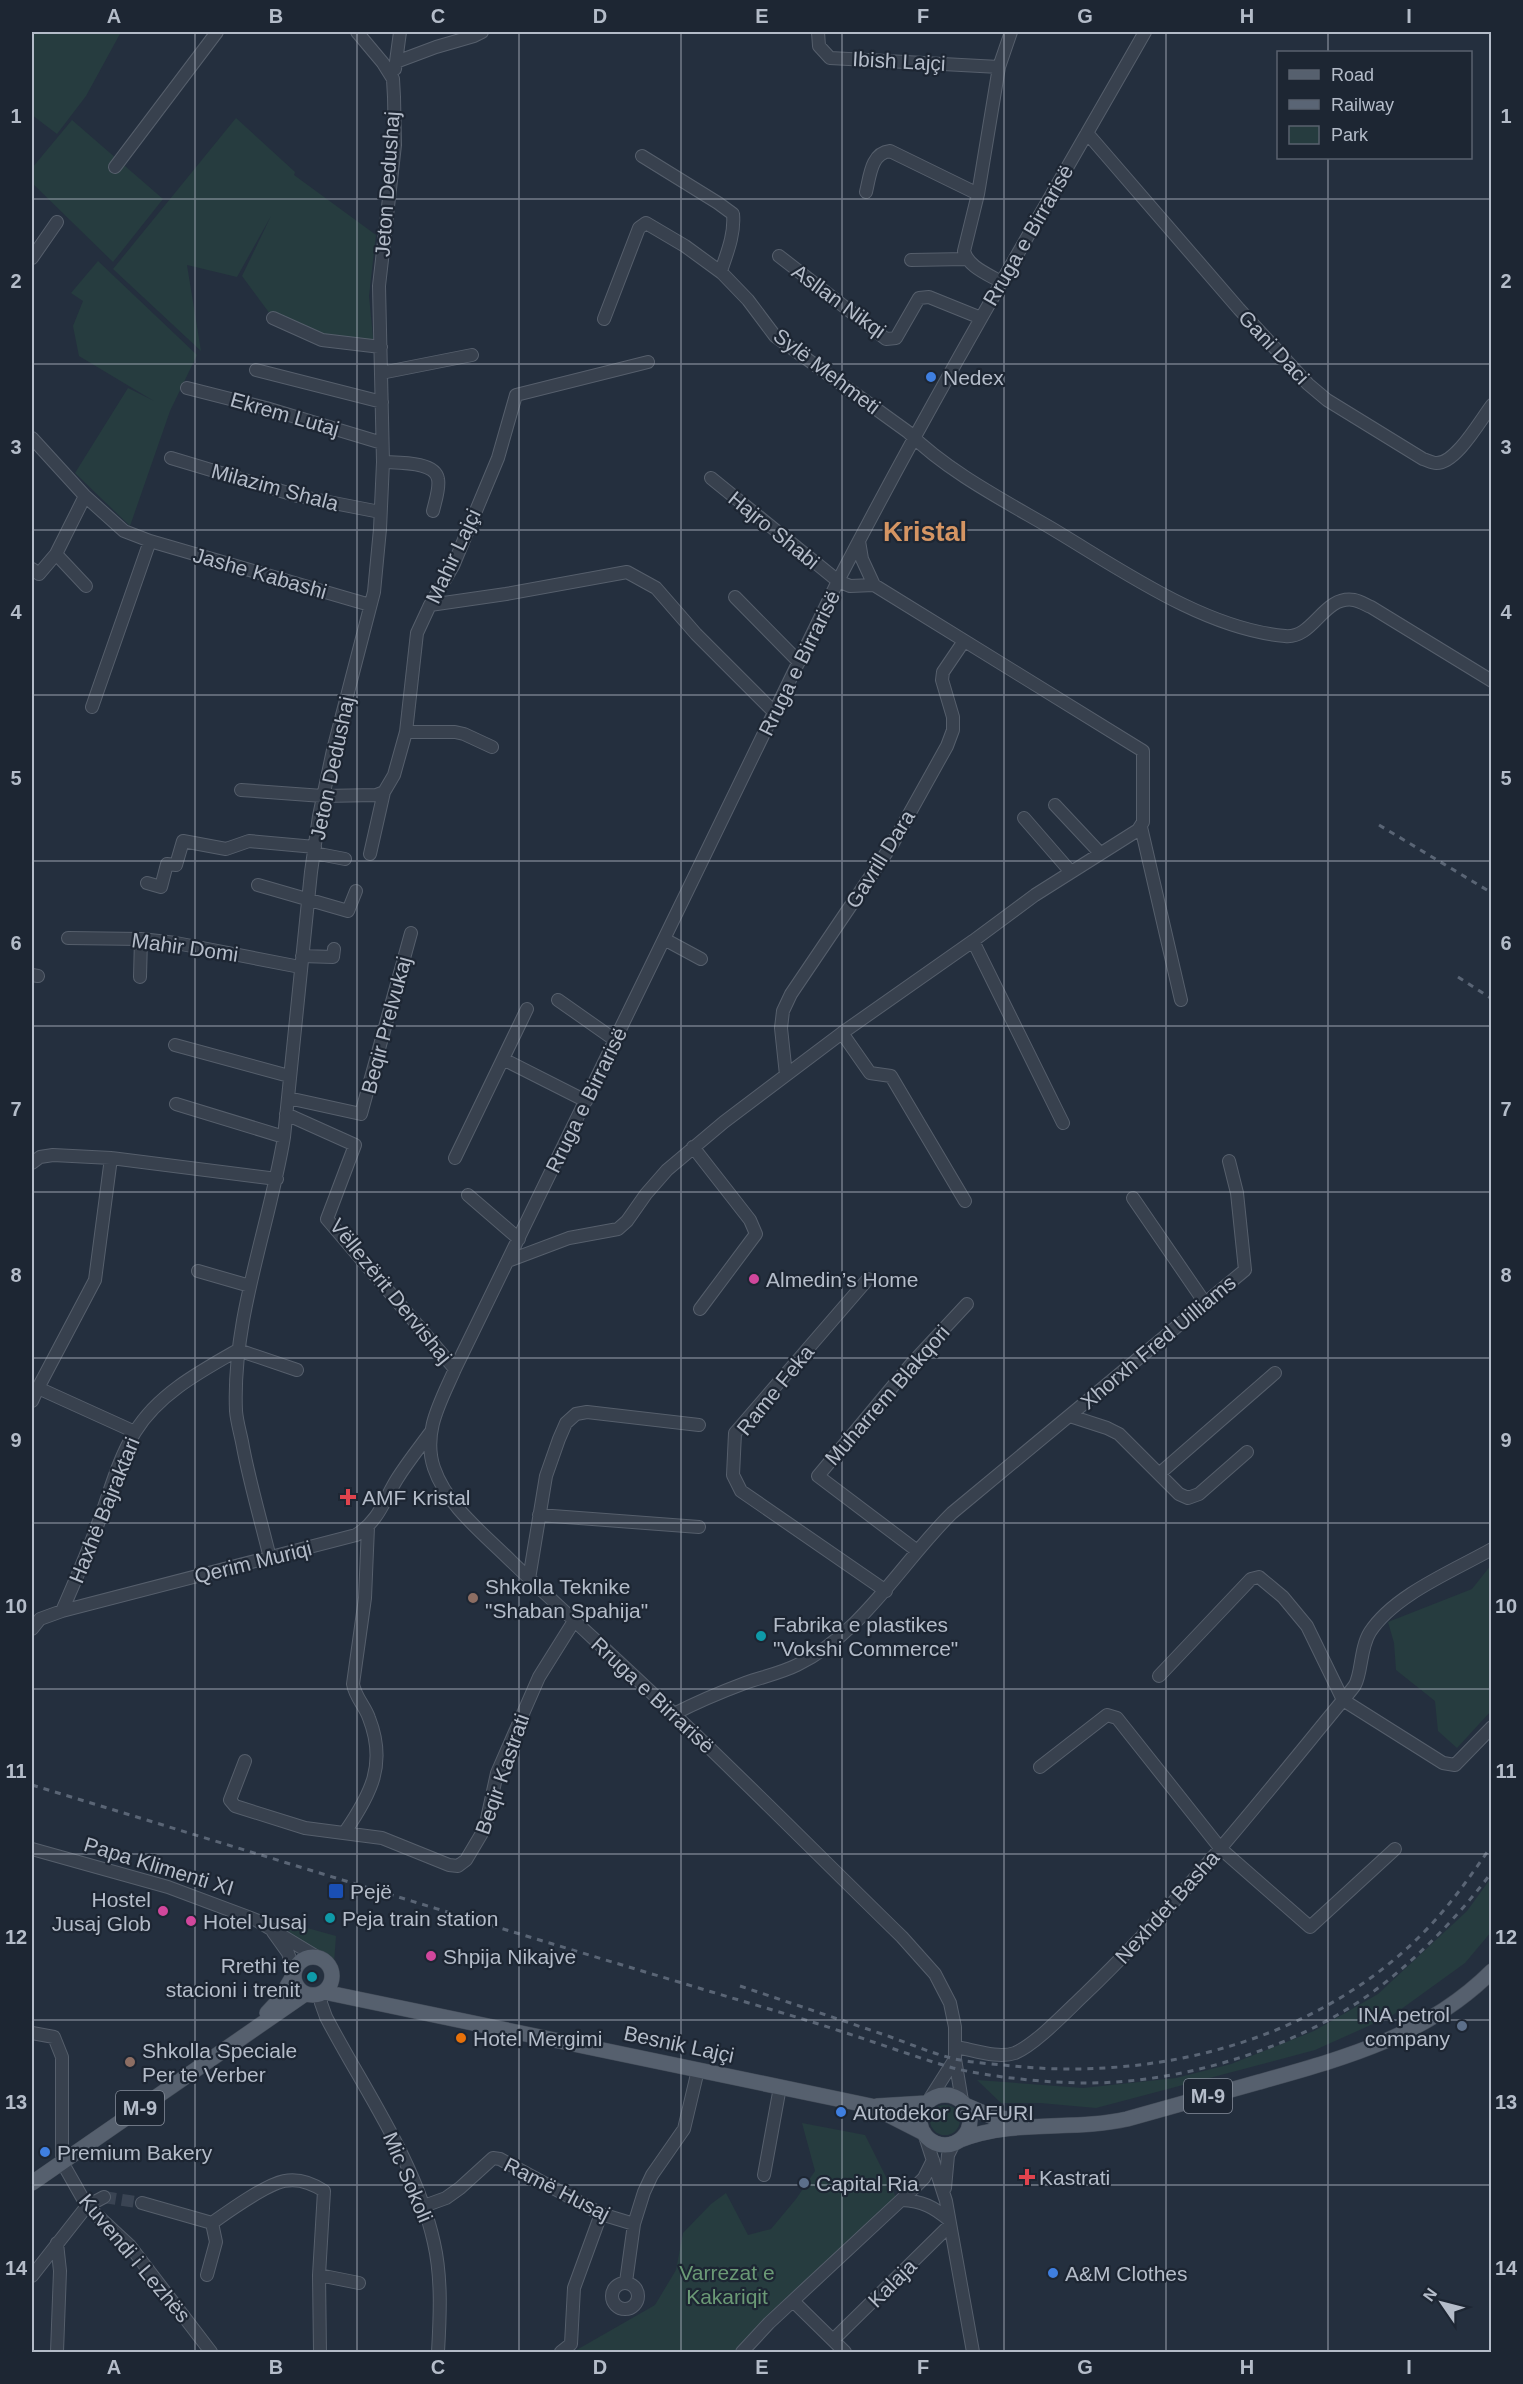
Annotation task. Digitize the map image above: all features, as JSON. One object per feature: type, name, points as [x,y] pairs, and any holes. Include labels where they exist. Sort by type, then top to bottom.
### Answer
[{"type":"main road","name":"Papa Klimenti XI","points":[[317,1957],[325,1961],[332,1971]]},
{"type":"main road","name":"M-9","points":[[250,2033],[279,2000],[301,1961],[317,1957]]},
{"type":"main road","points":[[315,1994],[331,1983],[332,1971]]},
{"type":"main road","name":"Besnik Lajçi","points":[[332,1971],[351,1988],[372,2001]]},
{"type":"main road","name":"M-9","points":[[924,2134],[942,2145],[1006,2129],[1127,2119],[1361,2053],[1423,2024],[1458,2000],[1491,1971]]},
{"type":"main road","name":"Papa Klimenti XI","points":[[294,1974],[297,1987],[315,1994]]},
{"type":"main road","name":"M-9","points":[[32,2183],[250,2033],[315,1994]]},
{"type":"main road","name":"Besnik Lajçi","points":[[315,1994],[372,2001],[871,2106],[924,2134]]},
{"type":"main road","name":"M-9","points":[[928,2101],[948,2095],[1004,2119],[1053,2125]]},
{"type":"main road","points":[[924,2134],[920,2117],[928,2101]]},
{"type":"main road","name":"Besnik Lajçi","points":[[871,2106],[928,2101]]},
{"type":"main road","points":[[957,2142],[970,2123],[969,2110],[963,2103]]},
{"type":"street","points":[[115,167],[217,32]]},
{"type":"street","points":[[357,32],[393,79]]},
{"type":"street","name":"Jeton Dedushaj","points":[[270,1558],[249,1476],[236,1412],[238,1350],[284,1137],[308,899],[323,796],[374,592],[383,462],[379,286],[395,145],[393,79],[400,32]]},
{"type":"street","points":[[396,62],[482,32]]},
{"type":"street","name":"Ibish Lajçi","points":[[818,32],[819,46],[830,58],[999,67]]},
{"type":"street","points":[[966,259],[964,251],[978,194],[999,67],[1011,32]]},
{"type":"street","name":"Rruga e Birrarisë","points":[[963,2103],[955,2027],[950,2003],[935,1974],[894,1929],[674,1714],[477,1528],[449,1497],[434,1468],[430,1450],[430,1433],[434,1416],[455,1369],[838,581],[1001,282],[1145,32]]},
{"type":"street","name":"Gani Daci","points":[[1087,133],[1239,309],[1308,384],[1327,400],[1423,459],[1435,464],[1445,462],[1454,455],[1491,405]]},
{"type":"street","points":[[866,192],[876,156],[890,151],[978,194]]},
{"type":"street","points":[[642,156],[733,214],[734,225],[730,246],[721,271]]},
{"type":"street","points":[[32,258],[57,222]]},
{"type":"street","name":"Sylë Mehmeti","points":[[604,319],[641,224],[646,224],[685,246],[721,271],[748,300],[775,336],[914,438],[927,451],[1015,507],[1172,599],[1200,612],[1265,633],[1298,636],[1335,604],[1353,600],[1371,607],[1491,681]]},
{"type":"street","name":"Asllan Nikqi","points":[[779,256],[886,339],[896,338],[919,298],[929,297],[981,318]]},
{"type":"street","points":[[911,260],[966,259],[1001,282]]},
{"type":"street","points":[[273,318],[322,340],[381,347]]},
{"type":"street","points":[[381,373],[472,355]]},
{"type":"street","name":"Mahir Lajçi","points":[[370,854],[384,792],[394,775],[406,732],[417,633],[430,605],[453,566],[498,458],[516,395],[648,362]]},
{"type":"street","points":[[256,370],[382,402]]},
{"type":"street","name":"Ekrem Lutaj","points":[[187,388],[266,408],[382,443]]},
{"type":"street","name":"Jashe Kabashi","points":[[32,438],[86,496],[124,531],[150,541],[370,605]]},
{"type":"street","name":"Milazim Shala","points":[[171,458],[298,496],[380,512]]},
{"type":"street","points":[[383,462],[418,465],[434,470],[438,478],[433,511]]},
{"type":"street","name":"Hajro Shabi","points":[[711,478],[838,581]]},
{"type":"street","points":[[32,569],[39,574],[56,554],[86,496]]},
{"type":"street","points":[[92,707],[150,541]]},
{"type":"street","points":[[859,541],[862,559],[874,585],[1143,751],[1144,816],[1142,827],[1181,999]]},
{"type":"street","points":[[56,554],[86,586]]},
{"type":"street","points":[[430,605],[627,572],[656,588],[696,634],[775,713]]},
{"type":"street","points":[[838,581],[850,586],[874,585]]},
{"type":"street","points":[[735,597],[800,662]]},
{"type":"street","name":"Gavrill Dara","points":[[786,1075],[783,1011],[791,994],[893,843],[947,746],[953,730],[953,717],[942,680],[943,672],[964,641]]},
{"type":"street","points":[[406,732],[455,732],[492,747]]},
{"type":"street","points":[[241,790],[323,796],[376,795],[384,792]]},
{"type":"street","points":[[1054,805],[1100,853]]},
{"type":"street","points":[[1024,818],[1070,871]]},
{"type":"street","points":[[508,1261],[568,1238],[618,1229],[627,1221],[667,1170],[786,1075],[1070,871],[1142,827]]},
{"type":"street","points":[[147,883],[161,887],[167,864],[176,865],[183,841],[226,849],[249,841],[314,850],[345,859]]},
{"type":"street","points":[[258,885],[348,911],[356,891]]},
{"type":"street","name":"Beqir Prelvukaj","points":[[288,1098],[361,1114],[411,933]]},
{"type":"street","name":"Mahir Domi","points":[[68,938],[141,939],[301,961],[333,957],[334,949]]},
{"type":"street","points":[[140,977],[141,939]]},
{"type":"street","points":[[664,939],[701,959]]},
{"type":"street","points":[[973,941],[1063,1123]]},
{"type":"street","points":[[558,1000],[615,1040]]},
{"type":"street","points":[[455,1158],[527,1009]]},
{"type":"street","points":[[842,1033],[870,1073],[891,1076],[965,1202]]},
{"type":"street","points":[[175,1045],[289,1076]]},
{"type":"street","points":[[502,1059],[586,1101]]},
{"type":"street","points":[[176,1104],[284,1137]]},
{"type":"street","name":"Vëllezërit Dervishaj","points":[[286,1114],[356,1145],[327,1219],[455,1369]]},
{"type":"street","points":[[693,1147],[750,1220],[756,1234],[700,1309]]},
{"type":"street","points":[[32,1159],[53,1155],[111,1158],[276,1179]]},
{"type":"street","points":[[32,1401],[95,1280],[111,1158]]},
{"type":"street","name":"Xhorxh Fred Uilliams","points":[[674,1714],[705,1698],[796,1666],[823,1650],[864,1615],[886,1591],[916,1550],[952,1513],[1245,1270],[1237,1193],[1229,1161]]},
{"type":"street","points":[[468,1195],[519,1239]]},
{"type":"street","points":[[1133,1198],[1205,1303]]},
{"type":"street","points":[[198,1271],[250,1287]]},
{"type":"street","name":"Rame Feka","points":[[868,1279],[735,1433],[733,1475],[741,1491],[886,1591]]},
{"type":"street","name":"Muharrem Blakqori","points":[[916,1550],[818,1476],[914,1362],[967,1304]]},
{"type":"street","points":[[238,1350],[297,1370]]},
{"type":"street","name":"Haxhë Bajraktari","points":[[62,1611],[84,1561],[115,1474],[135,1432],[154,1408],[176,1388],[238,1350]]},
{"type":"street","points":[[1159,1474],[1275,1373]]},
{"type":"street","points":[[38,1388],[135,1432]]},
{"type":"street","points":[[529,1579],[546,1476],[566,1423],[576,1414],[587,1412],[699,1425]]},
{"type":"street","name":"Xhorxh Fred Uilliams","points":[[1070,1416],[1119,1434],[1179,1494],[1188,1498],[1198,1494],[1247,1452]]},
{"type":"street","points":[[345,1832],[368,1794],[378,1763],[378,1749],[369,1717],[354,1691],[353,1684],[364,1598],[368,1527],[398,1478],[430,1433]]},
{"type":"street","points":[[539,1515],[699,1527]]},
{"type":"street","name":"Qerim Muriqi","points":[[32,1629],[40,1619],[62,1611],[345,1538],[368,1527]]},
{"type":"street","name":"Nexhdet Basha","points":[[956,2053],[996,2055],[1011,2054],[1024,2049],[1110,1970],[1221,1849],[1356,1684],[1361,1653],[1369,1634],[1385,1614],[1429,1584],[1491,1549]]},
{"type":"street","points":[[1159,1676],[1251,1579],[1259,1577],[1283,1597],[1307,1626],[1343,1700],[1443,1763],[1455,1765],[1491,1726]]},
{"type":"street","name":"Beqir Kastrati","points":[[245,1761],[230,1800],[235,1806],[305,1828],[382,1838],[449,1865],[458,1866],[466,1860],[485,1828],[497,1773],[515,1728],[539,1677],[574,1621]]},
{"type":"street","points":[[1040,1767],[1107,1715],[1117,1718],[1221,1849],[1310,1927],[1395,1849]]},
{"type":"street","name":"Papa Klimenti XI","points":[[32,1849],[168,1887],[256,1920],[317,1957]]},
{"type":"street","name":"Papa Klimenti XI","points":[[271,1929],[288,1953],[294,1974]]},
{"type":"street","name":"Mic Sokoli","points":[[315,1994],[400,2153],[424,2206],[435,2245],[439,2287],[438,2352]]},
{"type":"street","points":[[32,2033],[54,2037],[62,2057],[62,2162]]},
{"type":"street","points":[[928,2101],[956,2053]]},
{"type":"street","points":[[626,2282],[634,2224],[648,2183],[684,2129],[698,2070]]},
{"type":"street","points":[[764,2175],[780,2087]]},
{"type":"street","points":[[924,2134],[946,2201],[973,2352]]},
{"type":"street","points":[[946,2201],[948,2155],[957,2142]]},
{"type":"street","name":"Ramë Husaj","points":[[424,2206],[446,2198],[492,2158],[500,2159],[601,2214],[634,2224]]},
{"type":"street","points":[[742,2352],[792,2301],[924,2178],[933,2160]]},
{"type":"street","name":"Kuvendi i Lezhës","points":[[62,2162],[87,2206],[130,2246],[211,2352]]},
{"type":"street","points":[[212,2223],[284,2181],[300,2180],[314,2184],[324,2191],[319,2275],[320,2352]]},
{"type":"street","points":[[32,2276],[87,2206],[104,2197]]},
{"type":"street","points":[[902,2200],[928,2205],[950,2223]]},
{"type":"street","points":[[142,2203],[212,2223]]},
{"type":"street","points":[[561,2352],[571,2344],[574,2288],[601,2214]]},
{"type":"street","points":[[207,2275],[216,2242],[212,2223]]},
{"type":"street","name":"Kalaja","points":[[833,2340],[950,2223]]},
{"type":"street","points":[[57,2243],[60,2271],[57,2352]]},
{"type":"street","points":[[319,2275],[359,2283]]},
{"type":"street","points":[[792,2301],[845,2352]]},
{"type":"green space","points":[[32,32],[121,32],[86,96],[57,134],[32,115]]},
{"type":"green space","points":[[236,118],[295,172],[294,175],[376,235],[369,296],[374,347],[344,341],[273,318],[242,276],[271,216],[237,277],[187,265],[201,351],[113,269]]},
{"type":"green space","points":[[72,120],[163,199],[113,262],[32,183],[32,168]]},
{"type":"green space","points":[[98,261],[197,355],[170,411],[130,526],[75,473],[128,388],[154,401],[79,356],[73,326],[83,301],[71,293]]},
{"type":"green space","points":[[1491,1565],[1491,1711],[1457,1748],[1438,1731],[1435,1701],[1396,1670],[1394,1643],[1388,1622],[1472,1589]]},
{"type":"green space","points":[[1491,1878],[1491,1932],[1465,1963],[1393,2015],[1315,2050],[1096,2108],[1040,2103],[1001,2103],[977,2080],[1083,2088],[1176,2078],[1231,2064],[1314,2031],[1378,1994],[1467,1911]]},
{"type":"green space","points":[[300,1926],[336,1936],[334,1963],[287,1933],[292,1928]]},
{"type":"green space","points":[[945,2105],[951,2106],[959,2114],[959,2126],[951,2134],[945,2135],[939,2134],[931,2126],[930,2120],[931,2114],[939,2106]]},
{"type":"green space","name":"Varrezat e Kakariqit","points":[[802,2123],[865,2135],[896,2197],[734,2352],[573,2352],[655,2305],[676,2270],[683,2233],[711,2204],[726,2193],[748,2235],[771,2229],[815,2171]]},
{"type":"tunnel","points":[[104,2197],[142,2203]]},
{"type":"railway","points":[[1379,825],[1492,893]]},
{"type":"railway","points":[[1458,977],[1492,999]]},
{"type":"railway","points":[[32,1785],[808,2021],[953,2068],[1001,2077],[1055,2082],[1125,2081],[1203,2068],[1242,2057],[1317,2026],[1351,2007],[1382,1985],[1427,1946],[1454,1918],[1492,1872]]},
{"type":"railway","points":[[740,1986],[955,2059],[1013,2066],[1068,2069],[1123,2067],[1178,2059],[1232,2045],[1285,2026],[1334,2001],[1380,1971],[1422,1934],[1441,1913],[1492,1845]]},
{"type":"place","name":"Nedex","points":[[931,377]]},
{"type":"place","name":"Almedin’s Home","points":[[754,1279]]},
{"type":"place","name":"AMF Kristal","points":[[348,1497]]},
{"type":"place","name":"Shkolla Teknike \"Shaban Spahija\"","points":[[473,1598]]},
{"type":"place","name":"Fabrika e plastikes \"Vokshi Commerce\"","points":[[761,1636]]},
{"type":"place","name":"Pejë","points":[[336,1891]]},
{"type":"place","name":"Hostel Jusaj Glob","points":[[163,1911]]},
{"type":"place","name":"Peja train station","points":[[330,1918]]},
{"type":"place","name":"Hotel Jusaj","points":[[191,1921]]},
{"type":"place","name":"Shpija Nikajve","points":[[431,1956]]},
{"type":"place","name":"Rrethi te stacioni i trenit","points":[[312,1977]]},
{"type":"place","name":"INA petrol company","points":[[1462,2026]]},
{"type":"place","name":"Hotel Mergimi","points":[[461,2038]]},
{"type":"place","name":"Shkolla Speciale Per te Verber","points":[[130,2062]]},
{"type":"place","name":"Autodekor GAFURI","points":[[841,2112]]},
{"type":"place","name":"Premium Bakery","points":[[45,2152]]},
{"type":"place","name":"Kastrati","points":[[1027,2177]]},
{"type":"place","name":"Capital Ria","points":[[804,2183]]},
{"type":"place","name":"A&M Clothes","points":[[1053,2273]]},
{"type":"district","name":"Kristal","points":[[925,532]]}]
